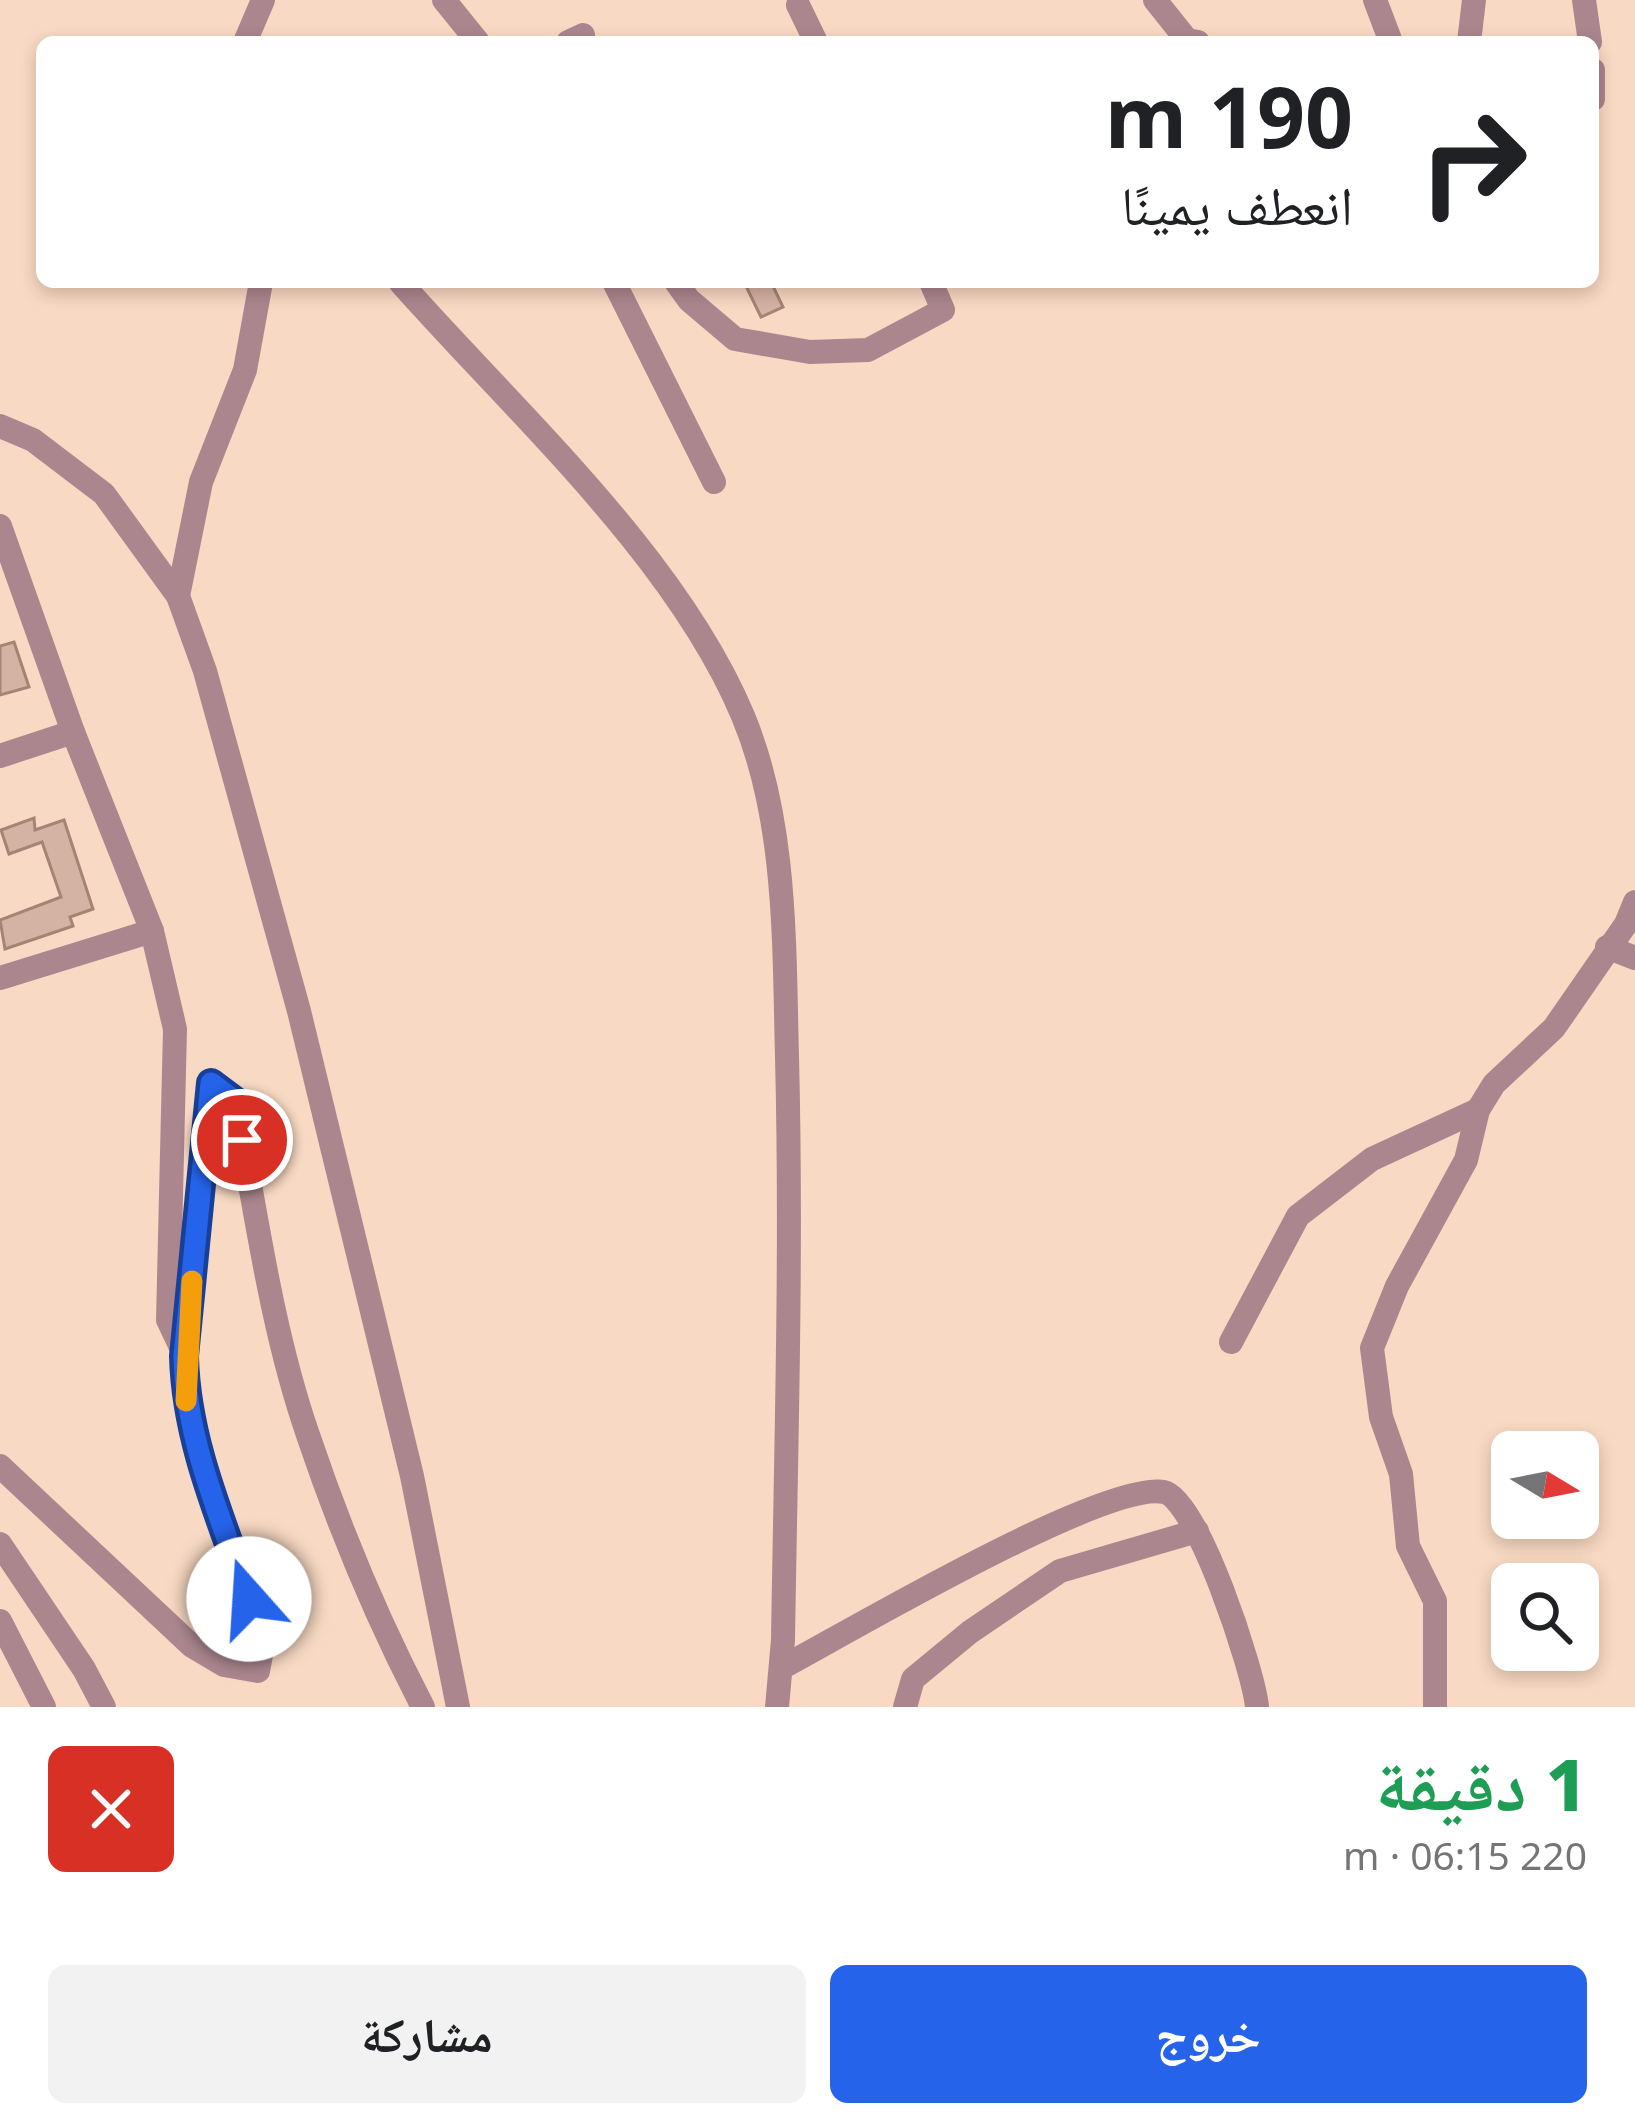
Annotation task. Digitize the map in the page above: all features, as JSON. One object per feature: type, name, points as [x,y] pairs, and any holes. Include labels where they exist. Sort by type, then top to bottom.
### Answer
[{"type":"street","points":[[247,36],[263,0]]},
{"type":"street","points":[[444,0],[474,36]]},
{"type":"street","points":[[1155,0],[1184,36]]},
{"type":"street","points":[[1375,0],[1389,36]]},
{"type":"street","points":[[1470,36],[1474,0]]},
{"type":"street","points":[[1584,0],[1589,36]]},
{"type":"street","points":[[798,5],[813,36]]},
{"type":"street","points":[[178,596],[201,482],[245,370],[260,288]]},
{"type":"street","points":[[405,288],[620,527],[695,628],[743,717],[770,812],[784,936],[789,1145],[777,1707]]},
{"type":"street","points":[[617,288],[714,482]]},
{"type":"street","points":[[680,288],[735,339],[810,352],[868,350],[943,310],[934,288]]},
{"type":"street","points":[[0,426],[33,440],[104,494],[178,596],[205,671],[299,1011],[412,1476],[458,1707]]},
{"type":"street","points":[[0,526],[73,732],[152,931],[175,1029],[169,1320],[184,1356]]},
{"type":"street","points":[[0,756],[73,732]]},
{"type":"street","points":[[1436,1707],[1435,1601],[1408,1546],[1401,1474],[1382,1417],[1372,1348],[1397,1286],[1466,1160],[1478,1110],[1494,1084],[1554,1028],[1626,924],[1635,902]]},
{"type":"street","points":[[0,978],[152,931]]},
{"type":"street","points":[[1607,947],[1635,958]]},
{"type":"street","points":[[0,1466],[192,1646],[224,1665],[258,1671],[263,1639],[193,1438],[184,1356],[211,1083],[235,1101],[271,1295],[307,1434],[395,1654],[423,1707]]},
{"type":"street","points":[[1232,1342],[1298,1216],[1334,1193],[1372,1159],[1478,1110]]},
{"type":"street","points":[[781,1668],[1072,1514],[1139,1492],[1164,1492],[1179,1498],[1197,1531],[1217,1578],[1257,1707]]},
{"type":"street","points":[[905,1707],[913,1679],[970,1632],[1060,1571],[1197,1531]]},
{"type":"street","points":[[0,1544],[104,1707]]},
{"type":"street","points":[[0,1621],[44,1707]]},
{"type":"building","points":[[747,288],[774,288],[783,307],[761,317]]},
{"type":"building","points":[[14,642],[29,687],[0,695],[0,646]]},
{"type":"building","points":[[34,818],[35,830],[64,820],[93,909],[70,917],[73,926],[5,949],[0,920],[61,897],[42,842],[9,854],[1,830]]},
{"type":"slow traffic","points":[[186,1401],[184,1356],[192,1281]]},
{"type":"route","points":[[242,1140],[235,1101],[211,1083],[184,1356],[185,1397],[193,1438],[249,1599]]}]
